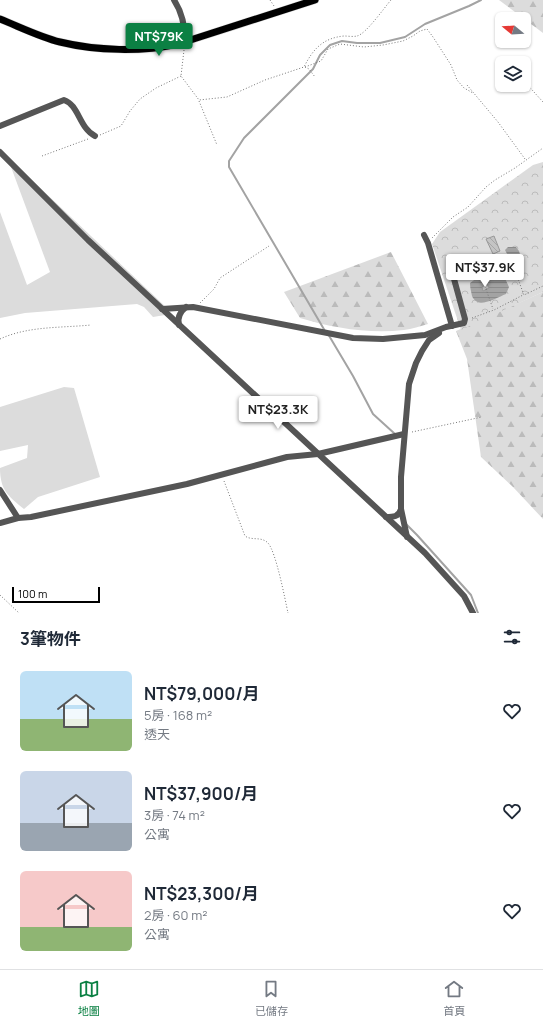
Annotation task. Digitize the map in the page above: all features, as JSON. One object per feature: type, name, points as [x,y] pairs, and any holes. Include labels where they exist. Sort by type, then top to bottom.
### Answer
[{"type":"main road","points":[[0,19],[59,42],[82,46],[112,49],[164,47],[315,0]]},
{"type":"street","points":[[174,0],[185,29],[185,41]]},
{"type":"street","points":[[0,126],[64,100],[70,102],[88,132],[95,136]]},
{"type":"street","points":[[0,152],[88,240],[162,310],[425,553],[464,596],[473,613]]},
{"type":"street","points":[[424,235],[428,242],[449,327]]},
{"type":"street","points":[[162,310],[186,307],[197,308],[353,338],[383,339],[425,335],[464,323],[466,319],[451,268],[453,263],[459,260]]},
{"type":"street","points":[[179,325],[178,320],[180,314],[186,307]]},
{"type":"street","points":[[407,537],[401,510],[401,477],[409,384],[422,351],[430,340],[449,327]]},
{"type":"street","points":[[415,336],[421,341],[422,351]]},
{"type":"street","points":[[0,523],[18,518],[31,517],[156,491],[287,457],[318,454],[404,434]]},
{"type":"street","points":[[0,490],[18,518]]},
{"type":"street","points":[[386,517],[396,516],[401,510]]},
{"type":"path","points":[[304,67],[315,48],[324,41],[344,36],[357,36],[365,32],[391,0]]},
{"type":"path","points":[[199,100],[227,97],[265,80],[321,61],[328,49],[340,44],[364,47],[394,44],[413,36],[420,30],[426,29],[433,36],[451,65],[457,80],[464,88],[473,93]]},
{"type":"path","points":[[185,41],[181,76],[199,100],[218,145]]},
{"type":"path","points":[[304,67],[309,69],[315,77]]},
{"type":"path","points":[[42,156],[121,126],[130,111],[140,99],[156,88],[181,76]]},
{"type":"path","points":[[467,85],[494,117],[526,160]]},
{"type":"path","points":[[531,89],[543,102]]},
{"type":"path","points":[[428,242],[453,216],[468,207],[486,187],[543,148]]},
{"type":"path","points":[[197,308],[201,300],[214,289],[220,278],[269,246]]},
{"type":"path","points":[[485,285],[478,269],[503,259],[508,274],[518,279],[524,295]]},
{"type":"path","points":[[466,319],[494,310],[543,286]]},
{"type":"path","points":[[486,289],[494,310]]},
{"type":"path","points":[[0,339],[10,334],[27,330],[91,325]]},
{"type":"path","points":[[404,434],[482,417]]},
{"type":"path","points":[[218,476],[224,479],[245,536],[248,538],[258,537],[269,544],[277,567],[288,613]]},
{"type":"path","points":[[0,595],[19,613]]},
{"type":"green space","points":[[499,0],[543,0],[543,33],[531,24],[531,12],[515,12]]},
{"type":"green space","points":[[543,162],[543,292],[461,330],[432,244],[440,232],[533,165]]},
{"type":"green space","points":[[16,165],[168,309],[165,315],[153,317],[144,307],[137,304],[25,313],[0,318],[0,212],[27,285],[50,272],[11,167]]},
{"type":"green space","points":[[391,252],[428,324],[404,330],[391,331],[364,331],[325,325],[300,318],[284,292]]},
{"type":"green space","points":[[543,292],[543,519],[513,487],[481,457],[467,359],[456,331]]},
{"type":"green space","points":[[64,387],[74,388],[100,477],[38,497],[24,509],[9,496],[3,487],[0,476],[0,468],[27,458],[28,445],[0,451],[0,407]]},
{"type":"shaded area","points":[[508,247],[516,247],[519,251],[522,265],[514,267],[505,250]]},
{"type":"shaded area","points":[[502,272],[509,287],[506,294],[483,303],[475,300],[472,296],[470,283],[485,275]]},
{"type":"building","points":[[494,236],[500,251],[493,254],[486,239]]},
{"type":"building","points":[[487,284],[489,288],[483,291],[482,287]]},
{"type":"waterway","points":[[325,331],[229,167],[229,161],[244,138],[313,69],[320,55],[330,45],[342,41],[357,43],[380,43],[405,37],[425,24],[481,0]]},
{"type":"waterway","points":[[328,334],[373,414],[395,434]]},
{"type":"waterway","points":[[406,524],[471,595],[478,613]]}]
